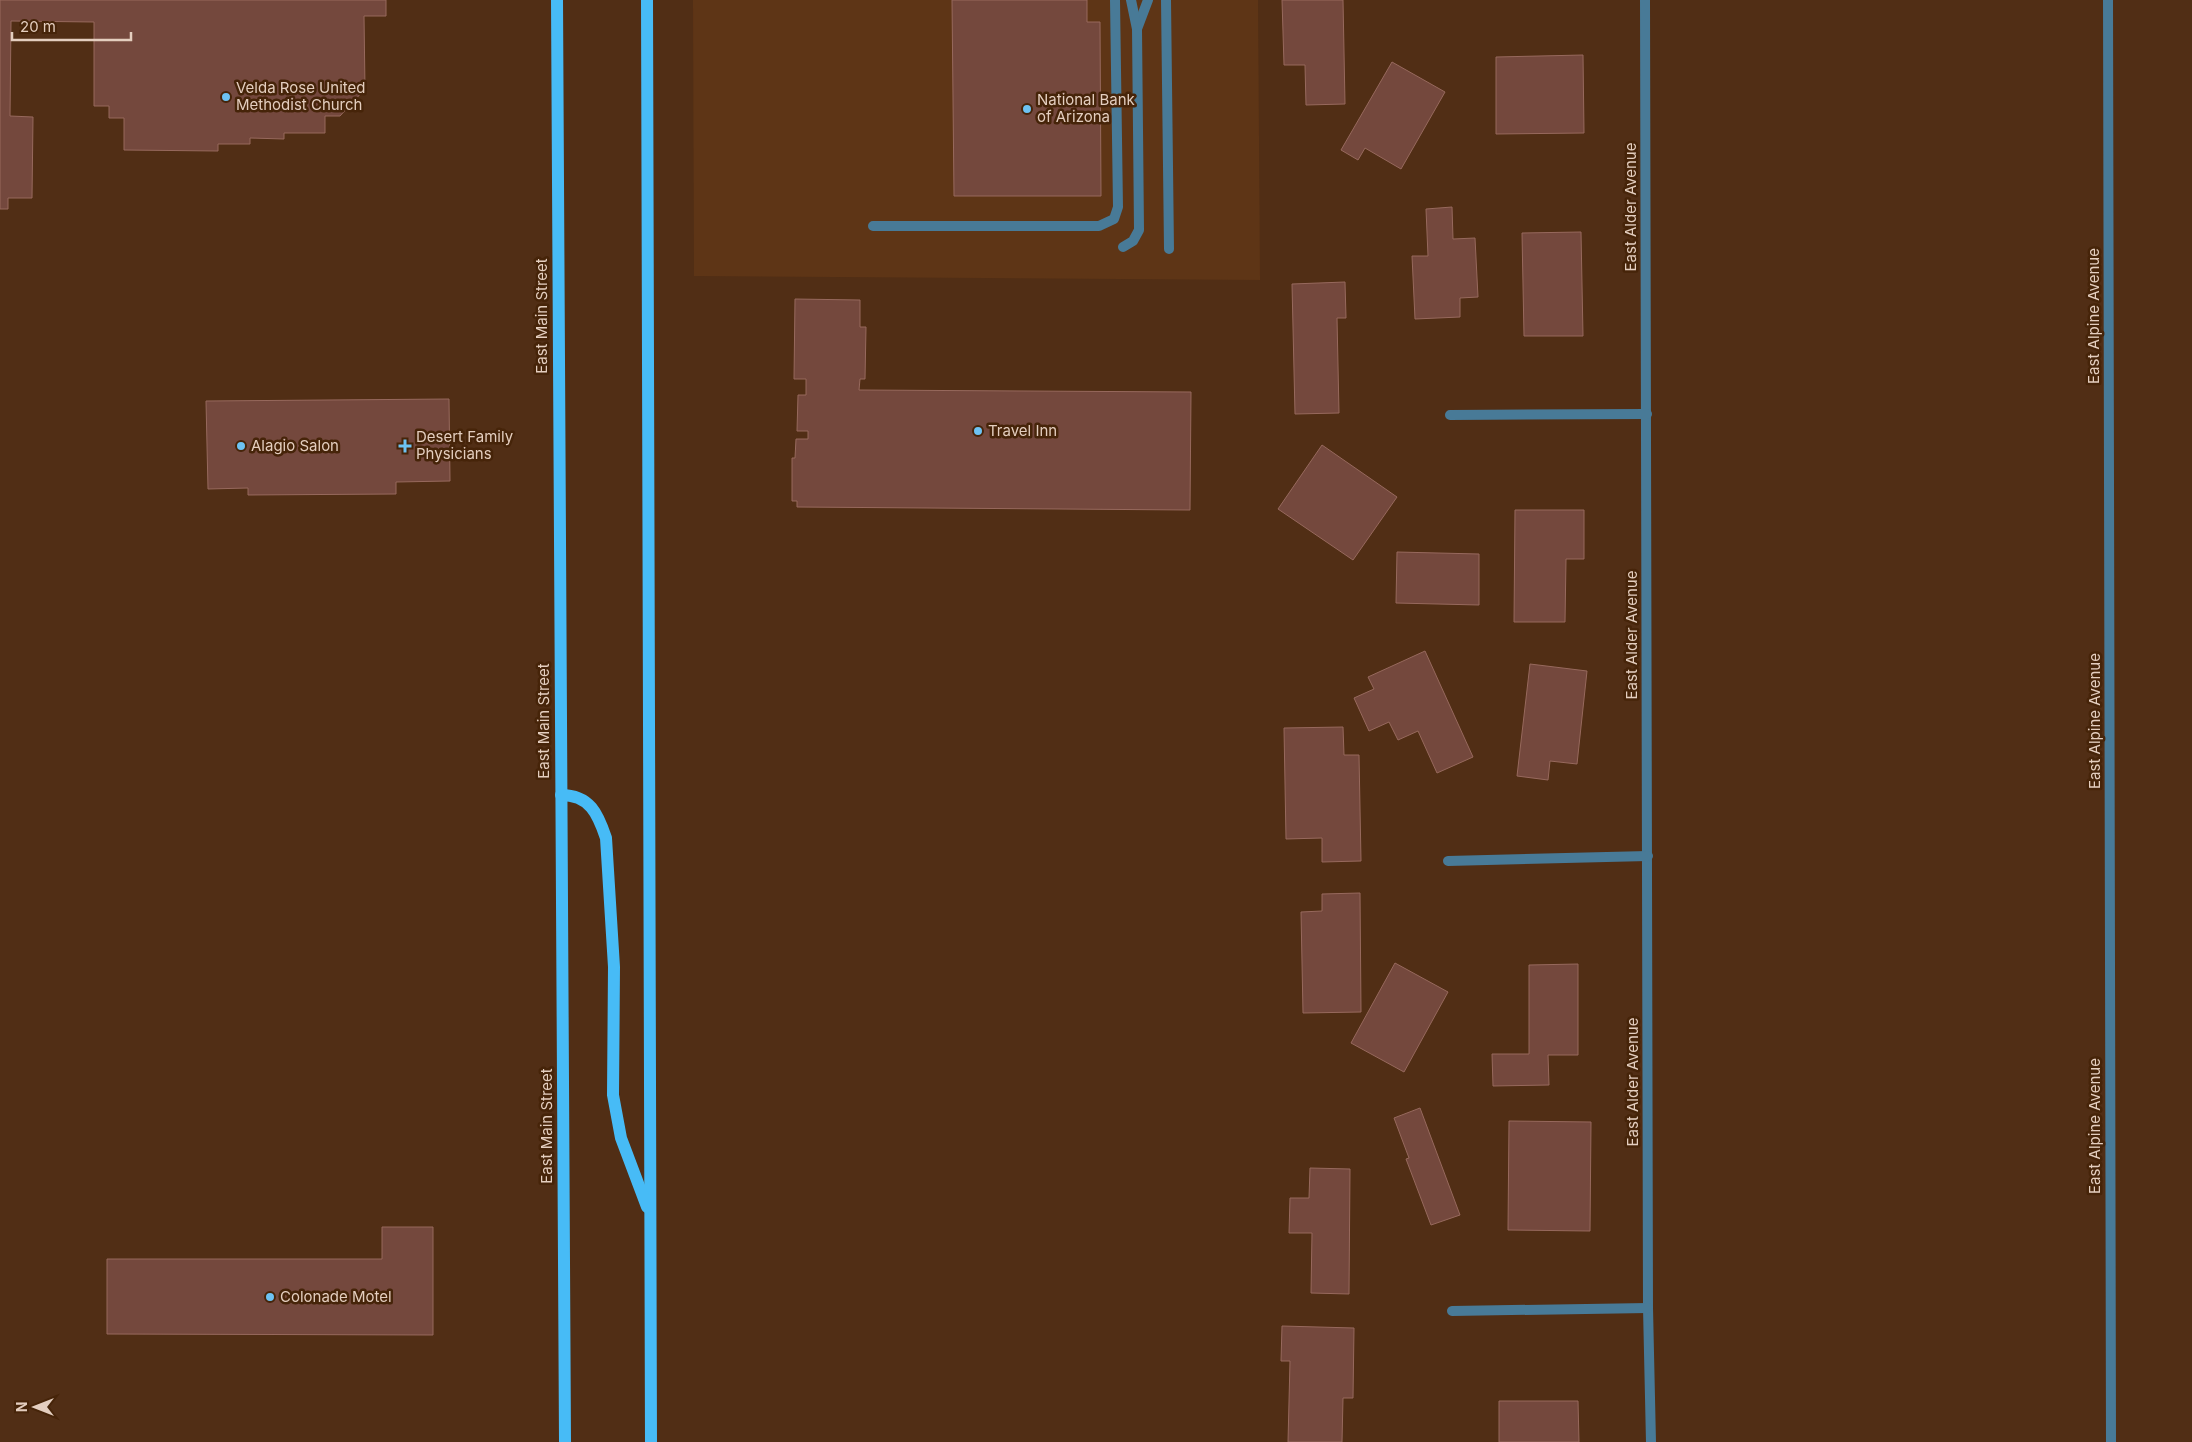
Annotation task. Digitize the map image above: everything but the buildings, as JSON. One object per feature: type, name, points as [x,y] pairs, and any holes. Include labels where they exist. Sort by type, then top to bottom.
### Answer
[{"type":"main road","name":"East Main Street","points":[[557,0],[565,1442]]},
{"type":"main road","points":[[647,0],[651,1442]]},
{"type":"main road","points":[[561,795],[568,795],[590,805],[600,818],[606,838],[614,967],[613,1095],[621,1138],[650,1216]]},
{"type":"street","points":[[873,226],[1099,226],[1114,219],[1118,207],[1115,0]]},
{"type":"street","points":[[1123,247],[1133,241],[1139,230],[1137,28],[1131,0]]},
{"type":"street","points":[[1137,28],[1148,0]]},
{"type":"street","points":[[1166,0],[1169,249]]},
{"type":"street","name":"East Alder Avenue","points":[[1646,0],[1648,1308],[1651,1442]]},
{"type":"street","name":"East Alpine Avenue","points":[[2108,0],[2111,1442]]},
{"type":"street","points":[[1450,416],[1647,414]]},
{"type":"street","points":[[1448,861],[1648,856]]},
{"type":"street","points":[[1452,1311],[1648,1308]]},
{"type":"shaded area","points":[[693,0],[1258,0],[1260,280],[694,276]]},
{"type":"place","name":"Velda Rose United Methodist Church","points":[[226,97]]},
{"type":"place","name":"National Bank of Arizona","points":[[1027,109]]},
{"type":"place","name":"Travel Inn","points":[[978,431]]},
{"type":"place","name":"Alagio Salon","points":[[241,446]]},
{"type":"place","name":"Desert Family Physicians","points":[[405,446]]},
{"type":"place","name":"Colonade Motel","points":[[270,1297]]}]
